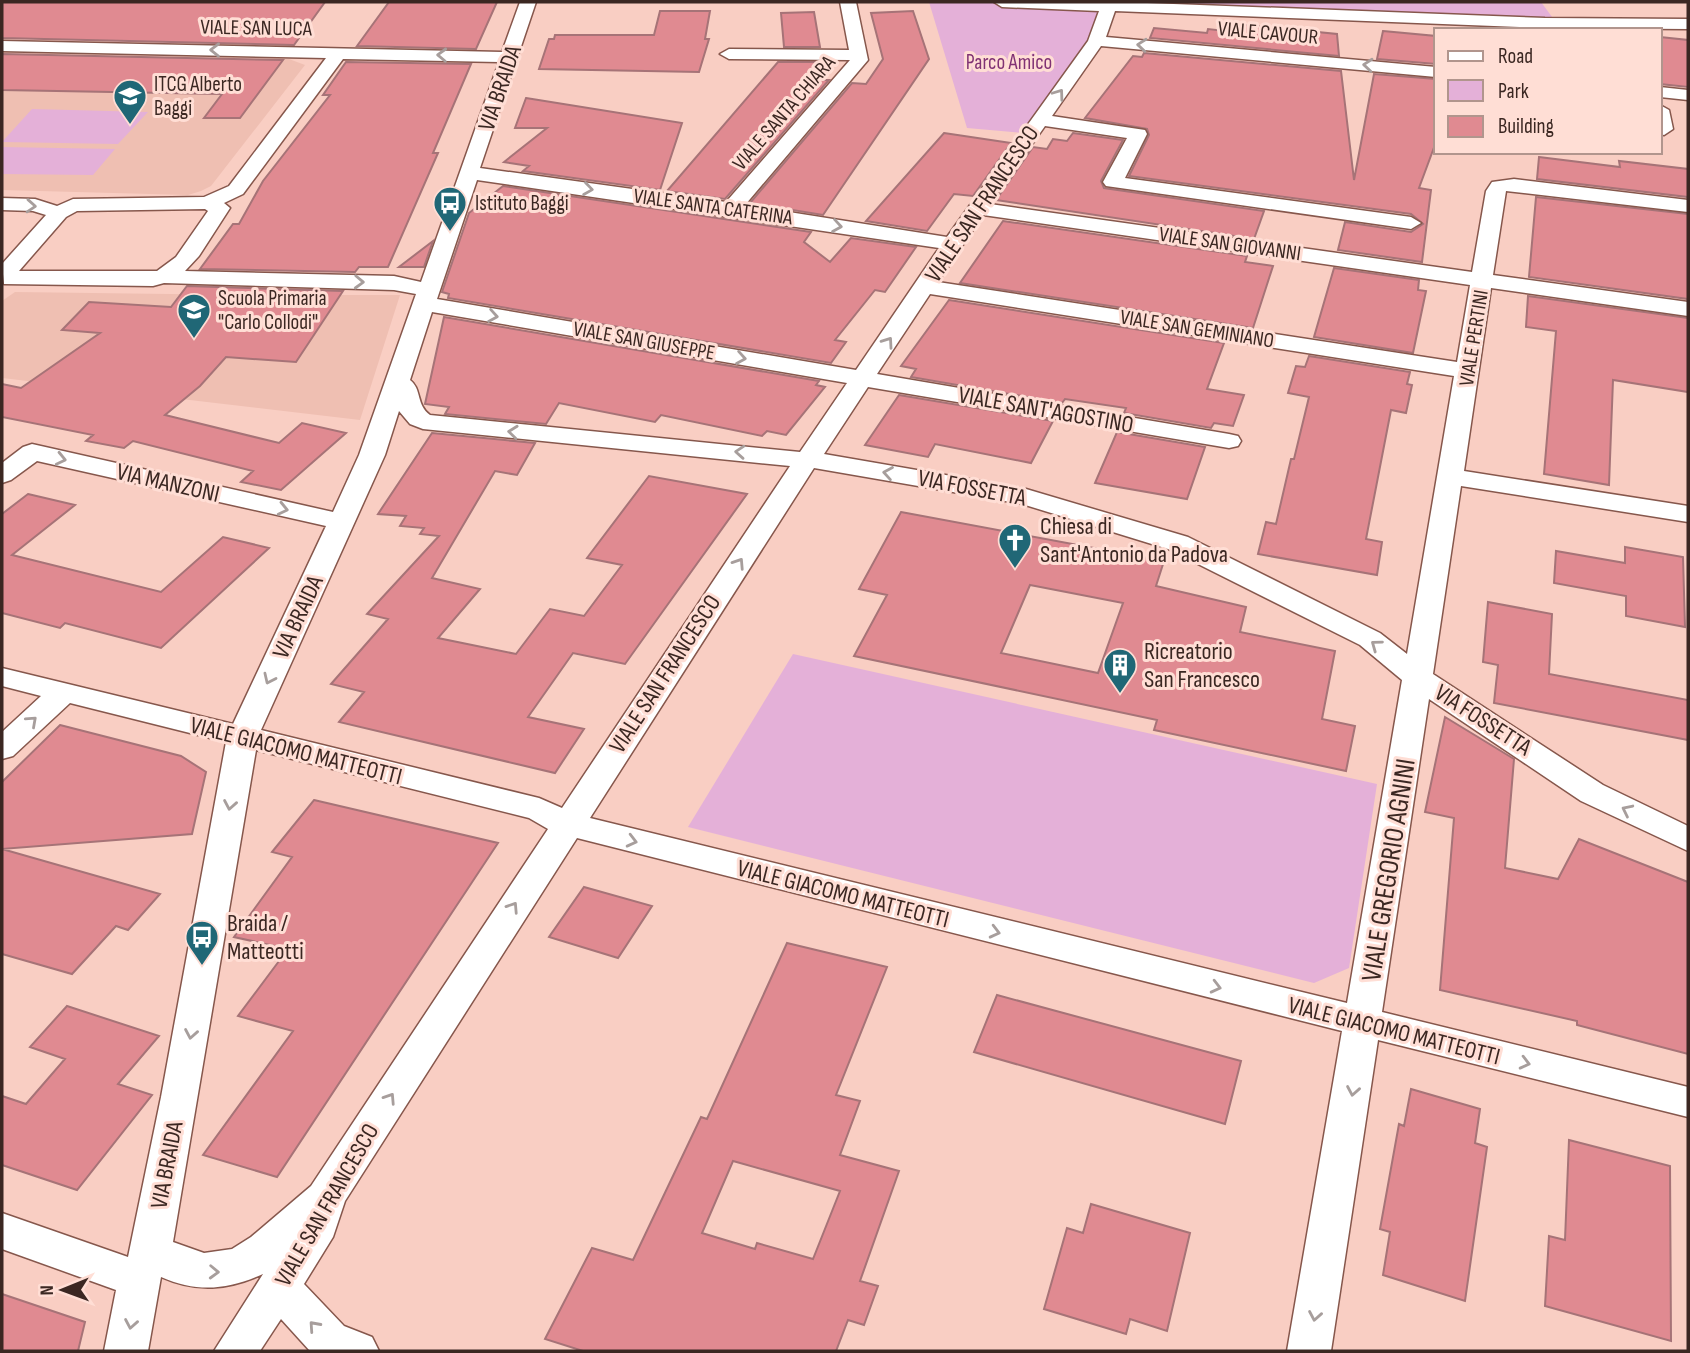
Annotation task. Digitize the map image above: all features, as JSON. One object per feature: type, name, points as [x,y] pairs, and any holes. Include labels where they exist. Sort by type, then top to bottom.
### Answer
[{"type":"street","name":"VIALE SANTA CHIARA","points":[[731,209],[859,60],[848,2]]},
{"type":"street","points":[[1002,2],[1592,23],[1684,23]]},
{"type":"street","name":"VIA BRAIDA","points":[[126,1351],[145,1265],[242,738],[362,477],[531,3]]},
{"type":"street","name":"VIALE SAN FRANCESCO","points":[[236,1351],[319,1225],[326,1196],[566,824],[976,208],[1096,41],[1109,6]]},
{"type":"street","points":[[1592,23],[1581,7],[1664,6],[1684,23]]},
{"type":"street","name":"VIALE CAVOUR","points":[[1096,41],[1434,72]]},
{"type":"street","name":"VIALE SAN LUCA","points":[[2,46],[510,58]]},
{"type":"street","points":[[207,203],[236,190],[335,58],[332,52]]},
{"type":"street","points":[[729,54],[859,55]]},
{"type":"street","points":[[1662,92],[1688,94]]},
{"type":"street","points":[[1040,120],[1138,134],[1113,182],[1411,223]]},
{"type":"street","points":[[1662,120],[1664,129]]},
{"type":"street","name":"VIALE SANTA CATERINA","points":[[472,173],[731,209],[954,244]]},
{"type":"street","name":"VIALE PERTINI","points":[[1419,678],[1499,186],[1688,206]]},
{"type":"street","points":[[7,281],[8,270],[59,213],[73,205],[207,203],[219,208],[178,269],[168,277]]},
{"type":"street","points":[[2,204],[35,205],[59,213]]},
{"type":"street","name":"VIALE SAN GIOVANNI","points":[[976,208],[1688,309]]},
{"type":"street","name":"VIALE SAN GIUSEPPE","points":[[7,281],[168,277],[394,283],[428,297],[863,378]]},
{"type":"street","name":"VIALE SAN GEMINIANO","points":[[925,287],[1469,371]]},
{"type":"street","name":"VIALE SANT'AGOSTINO","points":[[863,378],[1229,441]]},
{"type":"street","points":[[362,477],[375,471],[394,439],[422,422],[411,414],[406,400],[406,388],[398,382]]},
{"type":"street","name":"VIA FOSSETTA","points":[[422,422],[633,445],[808,459],[1026,497],[1178,543],[1370,639],[1419,678],[1592,793],[1688,840]]},
{"type":"street","name":"VIA MANZONI","points":[[2,475],[32,452],[342,522]]},
{"type":"street","points":[[1451,477],[1688,514]]},
{"type":"street","name":"VIALE GIACOMO MATTEOTTI","points":[[2,677],[62,694],[539,809],[566,824],[1364,1024],[1688,1102]]},
{"type":"street","name":"VIALE GREGORIO AGNINI","points":[[1309,1351],[1419,678]]},
{"type":"street","points":[[2,749],[62,694]]},
{"type":"street","points":[[2,1231],[145,1265],[174,1265],[205,1272],[226,1272],[247,1264],[326,1196]]},
{"type":"street","points":[[280,1288],[328,1341],[357,1351]]},
{"type":"shaded area","name":"ITCG Alberto Baggi","points":[[2,51],[289,59],[305,65],[211,186],[201,191],[188,195],[2,190]]},
{"type":"shaded area","name":"Scuola Primaria \"Carlo Collodi\"","points":[[15,292],[400,295],[360,420],[2,378],[2,301]]},
{"type":"green space","name":"Parco Amico","points":[[929,2],[1541,2],[1558,25],[1115,9],[1035,134],[967,128]]},
{"type":"green space","points":[[32,109],[148,112],[118,144],[2,142]]},
{"type":"green space","points":[[2,147],[115,149],[93,175],[2,174]]},
{"type":"green space","points":[[793,654],[1377,784],[1349,968],[1314,983],[688,827]]},
{"type":"building","points":[[2,2],[325,2],[294,45],[2,38]]},
{"type":"building","points":[[389,2],[497,2],[476,49],[357,46]]},
{"type":"building","points":[[660,11],[710,11],[705,39],[709,39],[699,72],[539,69],[549,39],[554,39],[555,35],[654,35]]},
{"type":"building","points":[[913,11],[929,59],[823,215],[750,203],[852,83],[866,84],[883,59],[871,13]]},
{"type":"building","points":[[814,12],[820,47],[784,47],[781,13]]},
{"type":"building","points":[[1237,24],[1337,34],[1339,56],[1150,38],[1154,28],[1207,33],[1208,29],[1234,32]]},
{"type":"building","points":[[1383,31],[1434,36],[1434,64],[1377,59]]},
{"type":"building","points":[[1662,37],[1688,40],[1688,87],[1662,84]]},
{"type":"building","points":[[1144,53],[1341,71],[1354,180],[1374,74],[1434,79],[1434,147],[1419,188],[1431,190],[1422,262],[1338,250],[1345,222],[1411,232],[1423,224],[1411,214],[1129,176],[1149,135],[1147,129],[1085,118],[1133,56],[1142,57]]},
{"type":"building","points":[[2,54],[283,60],[240,118],[204,118],[222,94],[2,90]]},
{"type":"building","points":[[346,62],[471,64],[433,153],[438,153],[388,267],[359,267],[355,272],[200,269],[233,224],[239,224],[263,181],[330,95],[323,95]]},
{"type":"building","points":[[778,62],[822,62],[824,80],[829,80],[725,199],[667,191]]},
{"type":"building","points":[[526,98],[682,123],[660,190],[523,171],[529,166],[504,162],[547,128],[515,128]]},
{"type":"building","points":[[944,133],[1011,143],[973,196],[954,194],[927,231],[866,221]]},
{"type":"building","points":[[1073,133],[1123,140],[1101,181],[1104,188],[1264,211],[1254,239],[996,200],[1033,147],[1047,149],[1053,139],[1067,141]]},
{"type":"building","points":[[1539,157],[1620,167],[1619,161],[1688,169],[1688,197],[1537,179]]},
{"type":"building","points":[[503,186],[811,232],[804,242],[830,262],[851,238],[916,247],[885,292],[875,290],[835,340],[846,342],[831,363],[448,298],[449,294],[442,292],[469,213]]},
{"type":"building","points":[[1536,197],[1688,214],[1688,299],[1529,277]]},
{"type":"building","points":[[1003,221],[1247,256],[1245,262],[1273,266],[1253,328],[960,283]]},
{"type":"building","points":[[433,241],[424,267],[399,267]]},
{"type":"building","points":[[1334,268],[1419,280],[1418,290],[1426,291],[1413,353],[1314,337]]},
{"type":"building","points":[[187,286],[343,291],[296,362],[226,357],[200,386],[165,415],[279,443],[302,423],[346,433],[281,490],[241,482],[253,471],[133,441],[124,448],[86,441],[93,435],[2,417],[2,384],[21,388],[100,333],[62,330],[89,302],[171,307]]},
{"type":"building","points":[[1528,296],[1688,318],[1688,392],[1613,380],[1609,485],[1544,474],[1556,331],[1526,327]]},
{"type":"building","points":[[949,300],[1224,343],[1207,389],[1244,395],[1233,426],[1214,423],[1211,428],[1124,413],[1126,408],[1065,399],[1062,403],[911,377],[916,369],[901,366]]},
{"type":"building","points":[[444,317],[819,381],[816,385],[825,387],[786,435],[767,431],[762,436],[661,415],[655,422],[559,403],[546,424],[445,414],[449,407],[425,404]]},
{"type":"building","points":[[1309,356],[1410,372],[1407,384],[1412,385],[1406,413],[1391,410],[1366,539],[1382,542],[1377,575],[1258,554],[1266,522],[1276,524],[1291,459],[1294,459],[1309,397],[1288,393],[1296,366],[1305,367]]},
{"type":"building","points":[[899,395],[1053,421],[1031,463],[935,444],[928,457],[865,445]]},
{"type":"building","points":[[1117,432],[1205,447],[1187,499],[1095,483]]},
{"type":"building","points":[[432,433],[535,443],[517,475],[495,471],[432,578],[480,589],[438,638],[516,654],[550,609],[584,616],[622,565],[587,558],[649,476],[747,494],[625,664],[573,653],[528,717],[584,729],[555,773],[339,722],[364,692],[331,684],[388,619],[367,614],[439,536],[420,534],[424,528],[400,526],[406,516],[378,514]]},
{"type":"building","points":[[28,494],[75,505],[12,555],[161,592],[223,537],[269,548],[161,648],[65,623],[60,628],[2,613],[2,514]]},
{"type":"building","points":[[901,512],[1164,561],[1156,586],[1246,607],[1240,632],[1335,651],[1322,719],[1355,726],[1346,771],[1154,730],[1157,720],[854,656],[887,595],[859,589]],"holes":[[[1030,585],[1123,603],[1098,673],[1001,653]]]},
{"type":"building","points":[[1625,547],[1683,557],[1685,627],[1626,616],[1626,596],[1554,583],[1556,551],[1625,563]]},
{"type":"building","points":[[1488,602],[1552,614],[1549,674],[1688,700],[1688,740],[1494,703],[1498,665],[1483,662]]},
{"type":"building","points":[[1445,717],[1514,759],[1505,868],[1558,879],[1579,839],[1688,882],[1688,1054],[1577,1025],[1577,1021],[1440,990],[1454,818],[1425,812]]},
{"type":"building","points":[[60,725],[181,756],[206,772],[192,834],[2,849],[2,782]]},
{"type":"building","points":[[314,800],[498,843],[277,1177],[203,1155],[293,1031],[238,1016],[288,949],[234,937],[292,857],[272,852]]},
{"type":"building","points":[[2,849],[160,894],[128,930],[116,926],[72,974],[2,954]]},
{"type":"building","points":[[584,887],[652,906],[618,958],[549,937]]},
{"type":"building","points":[[787,943],[887,967],[836,1095],[860,1101],[840,1155],[899,1171],[860,1281],[878,1286],[864,1325],[848,1320],[836,1351],[583,1351],[545,1339],[592,1248],[633,1260],[701,1117],[707,1119]],"holes":[[[733,1161],[840,1191],[813,1259],[757,1243],[755,1249],[702,1233]]]},
{"type":"building","points":[[997,995],[1241,1061],[1225,1124],[974,1052]]},
{"type":"building","points":[[67,1006],[159,1036],[118,1084],[152,1095],[77,1190],[2,1165],[2,1096],[26,1104],[65,1059],[30,1047]]},
{"type":"building","points":[[1411,1089],[1480,1109],[1475,1143],[1487,1147],[1465,1301],[1383,1275],[1390,1232],[1380,1229],[1399,1124],[1404,1126]]},
{"type":"building","points":[[1569,1140],[1670,1166],[1671,1341],[1545,1306],[1549,1236],[1565,1240]]},
{"type":"building","points":[[1091,1204],[1190,1233],[1167,1331],[1130,1319],[1126,1334],[1044,1309],[1067,1228],[1083,1233]]},
{"type":"building","points":[[2,1294],[85,1322],[78,1351],[2,1351]]},
{"type":"place","name":"ITCG Alberto Baggi","points":[[130,126]]},
{"type":"place","name":"Istituto Baggi","points":[[450,233]]},
{"type":"place","name":"Scuola Primaria \"Carlo Collodi\"","points":[[194,340]]},
{"type":"place","name":"Chiesa di Sant'Antonio da Padova","points":[[1015,570]]},
{"type":"place","name":"Ricreatorio San Francesco","points":[[1120,695]]},
{"type":"place","name":"Braida / Matteotti","points":[[202,967]]}]
